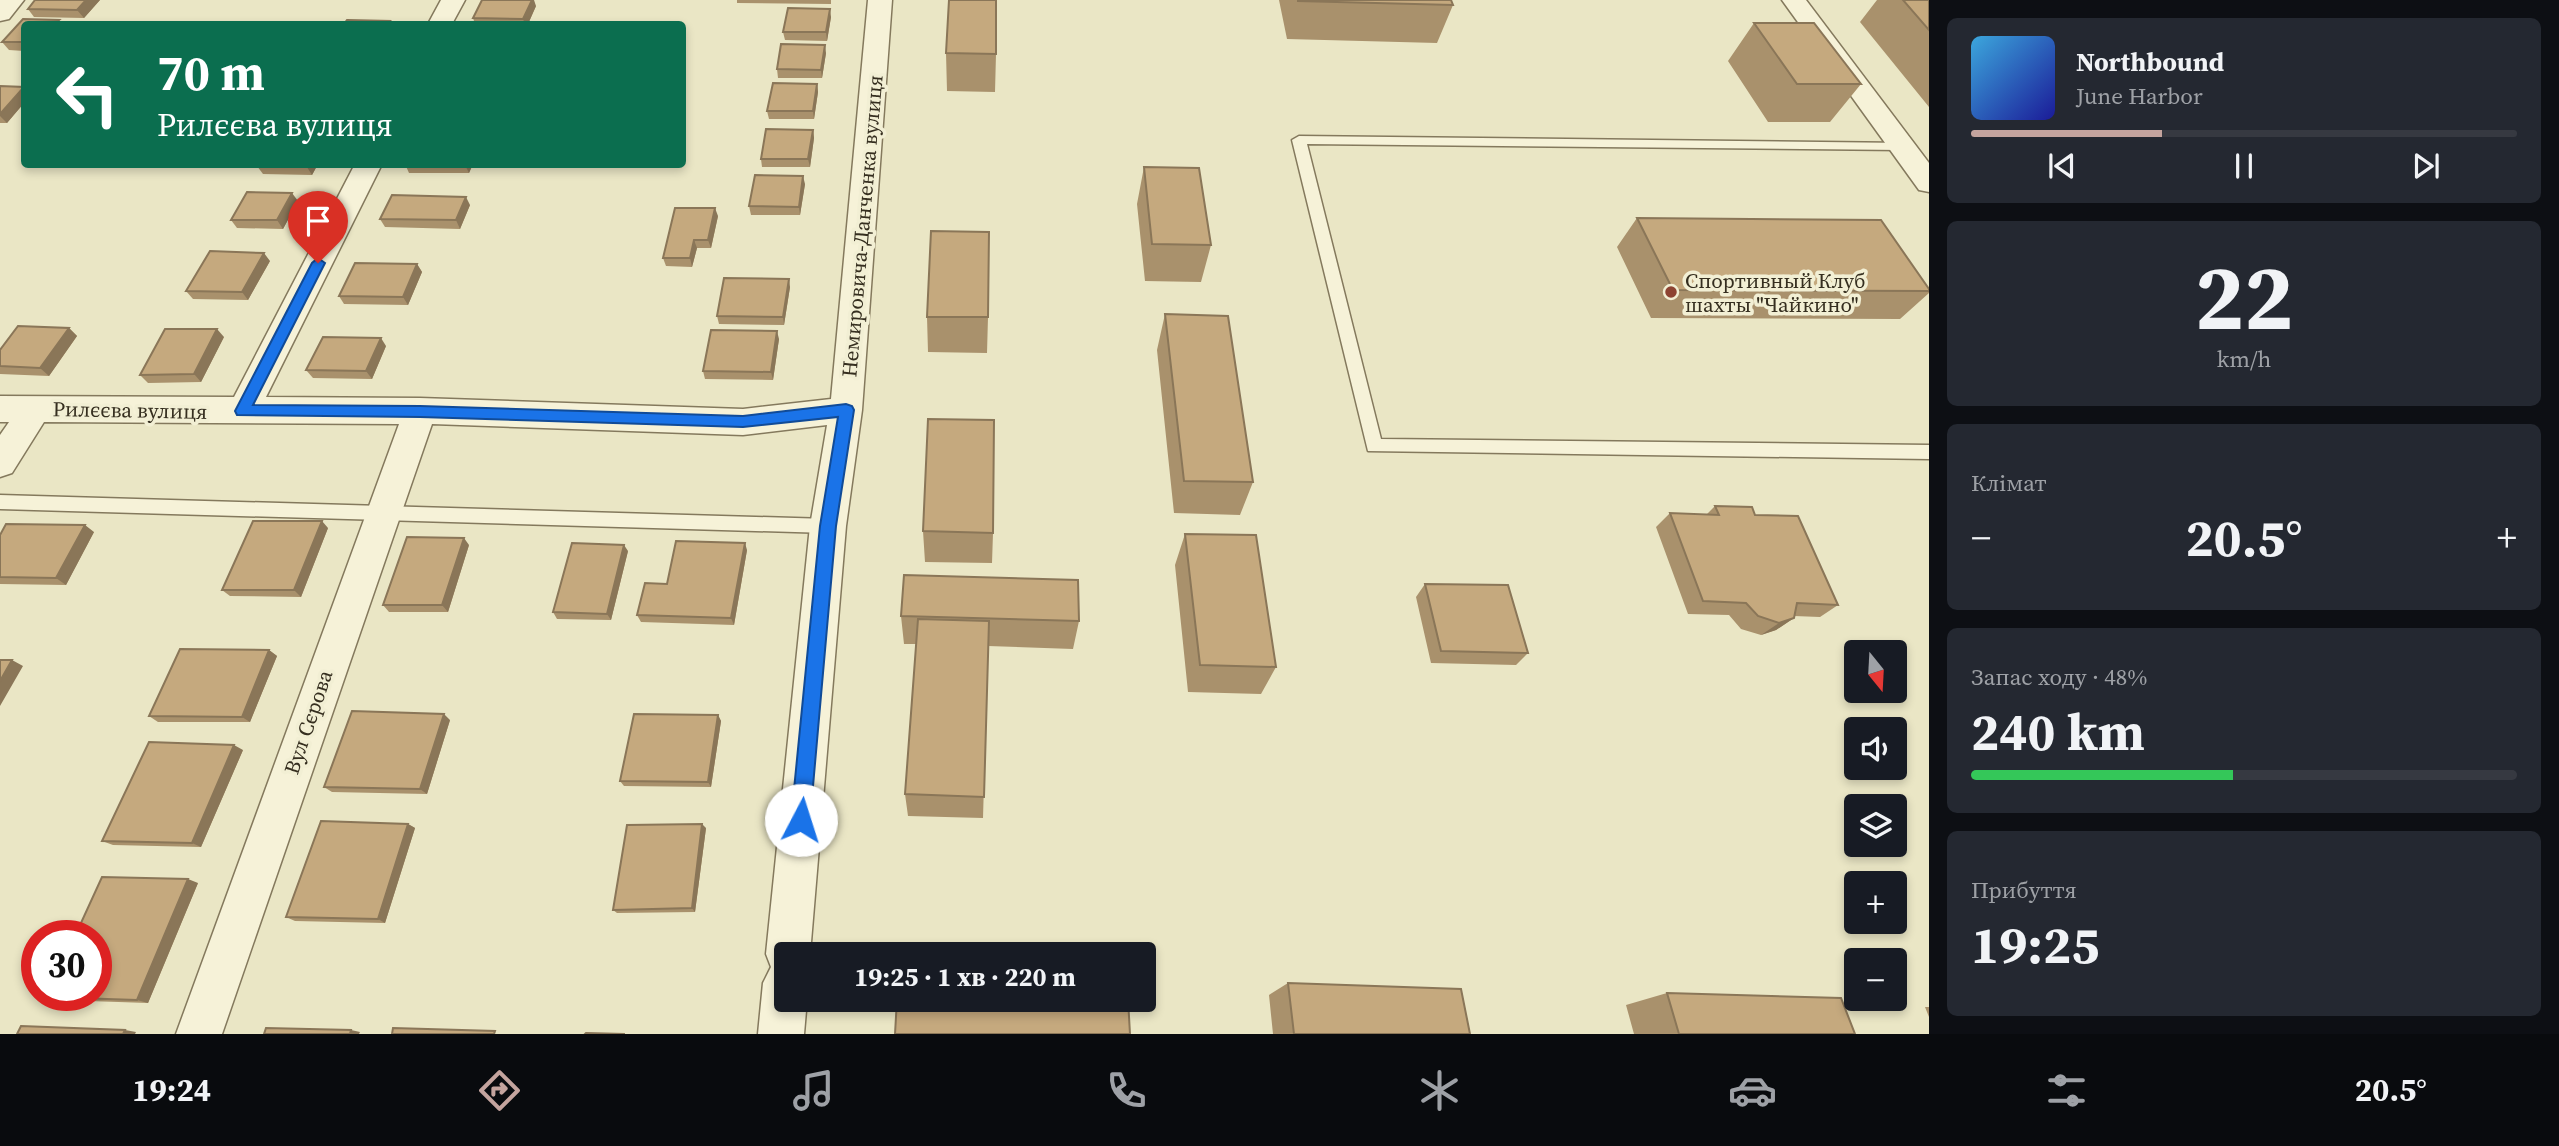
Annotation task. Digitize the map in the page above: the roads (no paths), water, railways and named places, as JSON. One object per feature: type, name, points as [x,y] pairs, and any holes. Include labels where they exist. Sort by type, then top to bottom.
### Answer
[{"type":"street","points":[[0,14],[12,0]]},
{"type":"street","points":[[442,21],[453,0]]},
{"type":"street","name":"Немировича-Данченка вулиця","points":[[789,942],[828,526],[846,410],[880,0]]},
{"type":"street","points":[[1794,0],[1929,183]]},
{"type":"street","points":[[243,411],[367,168]]},
{"type":"street","name":"Рилєєва вулиця","points":[[0,409],[420,411],[743,422],[846,410]]},
{"type":"street","points":[[0,463],[35,409]]},
{"type":"street","name":"Вул Сєрова","points":[[199,1034],[420,411]]},
{"type":"street","points":[[781,1034],[783,1012]]},
{"type":"lane","points":[[1902,146],[1299,140],[1374,446],[1929,452]]},
{"type":"lane","points":[[0,502],[828,526]]},
{"type":"place","name":"Спортивный Клуб шахты \"Чайкино\"","points":[[1671,292]]}]
